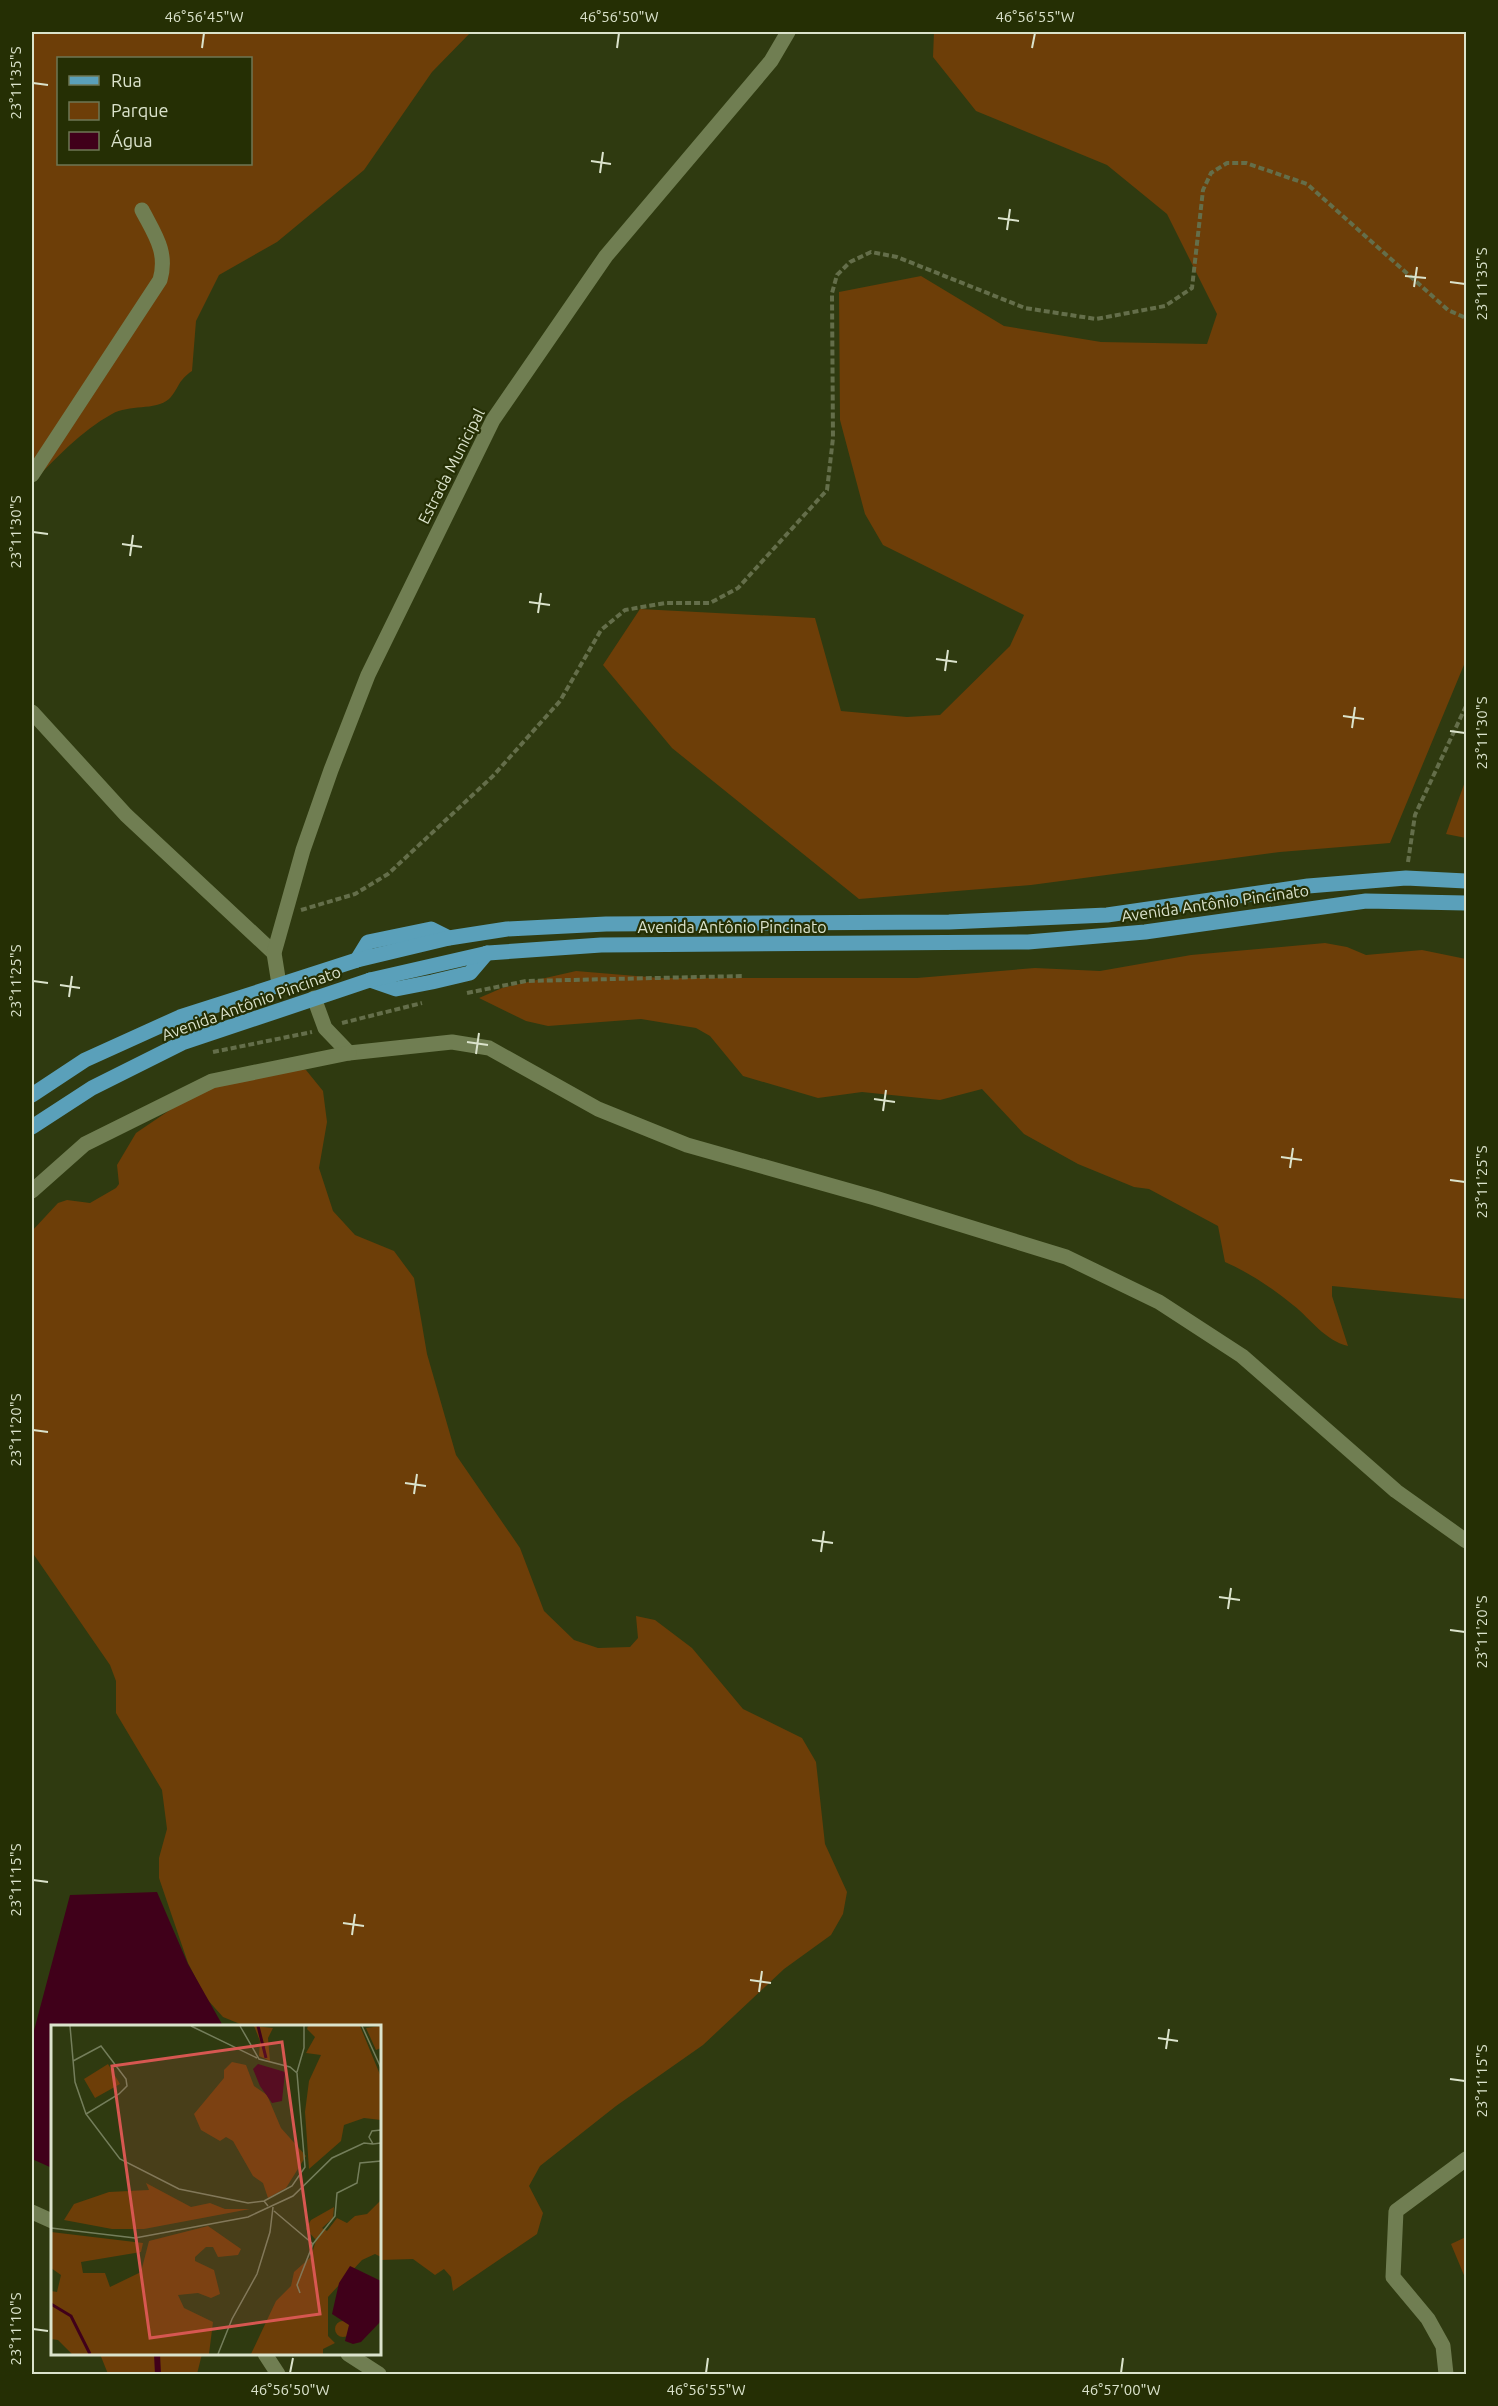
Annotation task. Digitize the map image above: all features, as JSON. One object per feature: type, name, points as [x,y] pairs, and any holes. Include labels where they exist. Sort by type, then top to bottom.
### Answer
[{"type":"main road","name":"Avenida Antônio Pincinato","points":[[32,1095],[85,1060],[170,1022],[357,960],[449,938],[507,929],[606,924],[949,922],[1107,915],[1308,886],[1406,878],[1467,881]]},
{"type":"main road","name":"Avenida Antônio Pincinato","points":[[32,1127],[92,1088],[182,1043],[370,980],[396,989],[470,973],[488,953],[601,945],[1028,942],[1145,932],[1366,901],[1467,903]]},
{"type":"street","name":"Estrada Municipal","points":[[279,984],[274,953],[284,913],[331,770],[368,675],[493,420],[606,256],[771,61],[788,32]]},
{"type":"street","points":[[32,475],[160,280],[165,264],[162,248],[142,210]]},
{"type":"street","points":[[32,712],[126,815],[274,953]]},
{"type":"street","points":[[314,998],[325,1028],[349,1053]]},
{"type":"street","points":[[32,1191],[85,1144],[212,1081],[349,1053],[452,1042],[489,1048],[598,1109],[687,1145],[875,1198],[1066,1257],[1159,1302],[1242,1356],[1396,1491],[1467,1541]]},
{"type":"street","points":[[1446,2374],[1443,2346],[1428,2319],[1393,2277],[1396,2211],[1467,2159]]},
{"type":"street","points":[[32,2212],[51,2221]]},
{"type":"street","points":[[266,2355],[278,2374]]},
{"type":"street","points":[[350,2355],[379,2374]]},
{"type":"path","points":[[284,913],[310,909],[355,894],[388,874],[493,776],[560,701],[601,630],[625,610],[665,603],[710,603],[738,588],[827,490],[833,438],[832,292],[837,275],[850,262],[871,252],[897,257],[1025,308],[1096,319],[1165,306],[1192,288],[1203,190],[1211,172],[1227,163],[1246,164],[1307,184],[1448,310],[1467,318]]},
{"type":"path","points":[[1406,878],[1415,815],[1467,706]]},
{"type":"path","points":[[461,994],[526,981],[743,976]]},
{"type":"path","points":[[206,1055],[430,1001]]},
{"type":"green space","points":[[32,32],[471,32],[432,72],[364,170],[277,242],[219,275],[196,321],[192,371],[183,378],[169,399],[157,405],[126,409],[112,414],[90,428],[32,483]]},
{"type":"green space","points":[[934,32],[1466,32],[1466,660],[1390,843],[1280,852],[1031,885],[859,899],[672,748],[603,665],[640,609],[815,618],[841,711],[907,717],[940,715],[1010,646],[1024,615],[883,545],[865,514],[840,420],[839,292],[921,276],[1004,326],[1101,342],[1207,344],[1217,314],[1167,214],[1107,165],[976,111],[933,57]]},
{"type":"green space","points":[[1466,779],[1466,838],[1446,834]]},
{"type":"green space","points":[[1325,943],[1347,947],[1366,955],[1422,950],[1466,959],[1466,1299],[1332,1286],[1332,1296],[1348,1346],[1325,1334],[1269,1287],[1225,1262],[1218,1226],[1149,1189],[1134,1187],[1078,1164],[1024,1134],[982,1089],[940,1100],[862,1092],[818,1098],[743,1076],[710,1036],[696,1028],[641,1019],[548,1026],[526,1021],[479,998],[502,988],[576,971],[660,978],[917,978],[1035,968],[1100,971],[1191,955]]},
{"type":"green space","points":[[284,1063],[306,1070],[323,1091],[327,1122],[319,1168],[333,1211],[355,1235],[394,1251],[414,1278],[427,1354],[456,1455],[520,1548],[544,1611],[574,1640],[598,1648],[630,1647],[638,1638],[636,1616],[655,1620],[692,1648],[743,1709],[802,1738],[816,1762],[825,1844],[847,1892],[843,1914],[831,1935],[784,1969],[703,2045],[616,2106],[540,2166],[529,2186],[543,2213],[537,2234],[453,2291],[451,2277],[444,2269],[435,2275],[413,2259],[381,2260],[381,2025],[243,2025],[223,2017],[206,1998],[188,1963],[159,1878],[159,1858],[167,1829],[162,1790],[116,1713],[116,1681],[110,1665],[32,1552],[32,1231],[58,1203],[67,1200],[90,1203],[116,1188],[119,1184],[117,1165],[136,1133],[189,1097],[250,1072]]},
{"type":"green space","points":[[1466,2237],[1466,2280],[1451,2244]]},
{"type":"green space","points":[[100,2355],[202,2355],[197,2374],[108,2374]]},
{"type":"water","points":[[157,1892],[188,1964],[222,2025],[51,2025],[51,2168],[32,2159],[32,2038],[70,1895]]},
{"type":"waterway","points":[[157,2355],[158,2374]]}]
